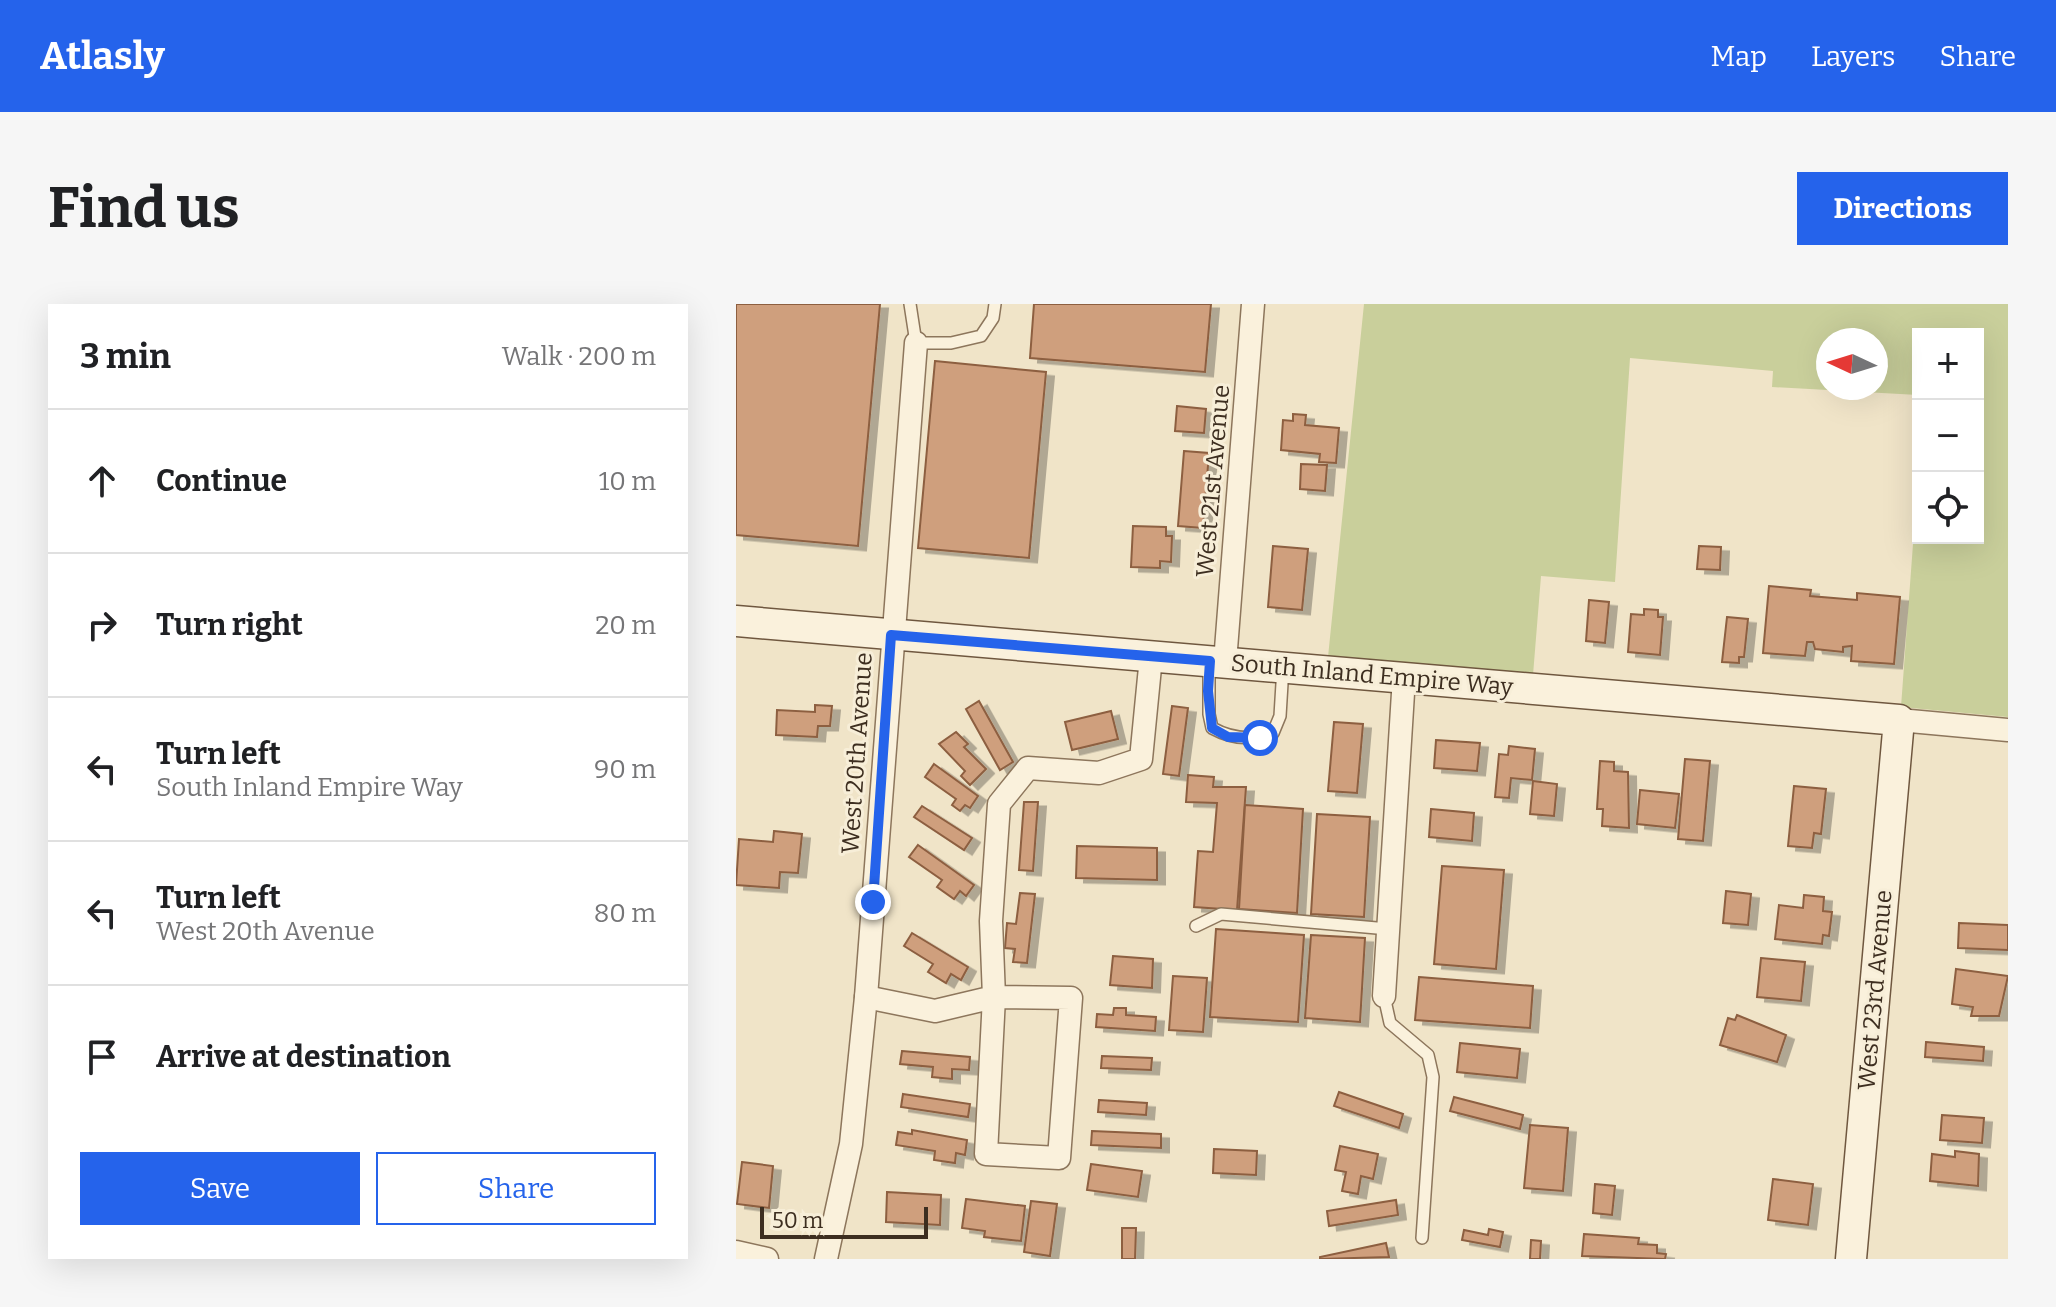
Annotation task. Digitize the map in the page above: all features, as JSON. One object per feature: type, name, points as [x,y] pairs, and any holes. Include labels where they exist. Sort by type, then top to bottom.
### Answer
[{"type":"street","name":"West 21st Avenue","points":[[1217,662],[1253,304]]},
{"type":"street","name":"West 20th Avenue","points":[[826,1259],[851,1144],[866,997],[891,635],[916,343]]},
{"type":"street","name":"South Inland Empire Way","points":[[736,621],[2008,730]]},
{"type":"street","points":[[866,997],[935,1011],[994,997],[1071,998],[1059,1158],[986,1154],[994,997],[991,921],[999,804],[1028,768],[1099,773],[1141,759],[1151,657]]},
{"type":"street","points":[[1384,996],[1404,677]]},
{"type":"street","name":"West 23rd Avenue","points":[[1851,1259],[1899,720]]},
{"type":"street","points":[[736,1252],[767,1259]]},
{"type":"lane","points":[[910,304],[916,343],[951,343],[981,336],[993,318],[995,304]]},
{"type":"lane","points":[[1217,662],[1209,714],[1212,728],[1228,737],[1260,738],[1273,733],[1280,716],[1283,667]]},
{"type":"lane","points":[[1196,926],[1221,914],[1388,929]]},
{"type":"lane","points":[[1384,996],[1390,1023],[1428,1055],[1433,1077],[1422,1238]]},
{"type":"green space","points":[[1364,304],[2008,304],[2008,717],[1901,707],[1913,544],[1984,544],[1984,328],[1912,328],[1912,395],[1888,393],[1888,328],[1816,328],[1816,389],[1772,387],[1773,371],[1630,358],[1615,582],[1541,576],[1533,675],[1328,657]]},
{"type":"building","points":[[736,304],[880,304],[858,546],[736,535]]},
{"type":"building","points":[[1034,304],[1211,304],[1205,372],[1030,358]]},
{"type":"building","points":[[935,361],[1046,372],[1029,558],[918,548]]},
{"type":"building","points":[[1177,406],[1206,409],[1204,433],[1175,431]]},
{"type":"building","points":[[1293,414],[1306,415],[1305,425],[1339,428],[1336,463],[1319,462],[1320,454],[1281,450],[1283,420],[1293,421]]},
{"type":"building","points":[[1184,451],[1209,453],[1203,528],[1178,526]]},
{"type":"building","points":[[1301,464],[1327,465],[1325,491],[1300,489]]},
{"type":"building","points":[[1133,526],[1166,527],[1166,536],[1172,536],[1171,562],[1160,561],[1160,568],[1131,567]]},
{"type":"building","points":[[1273,546],[1308,549],[1302,610],[1268,607]]},
{"type":"building","points":[[1699,546],[1721,547],[1720,570],[1697,569]]},
{"type":"building","points":[[1769,586],[1811,590],[1810,596],[1857,600],[1857,593],[1900,597],[1894,664],[1851,661],[1852,646],[1843,647],[1843,652],[1815,649],[1813,642],[1807,642],[1805,656],[1763,653]]},
{"type":"building","points":[[1589,600],[1609,602],[1605,643],[1586,641]]},
{"type":"building","points":[[1644,609],[1658,610],[1658,617],[1663,617],[1660,655],[1628,652],[1631,614],[1644,615]]},
{"type":"building","points":[[1727,617],[1748,619],[1744,657],[1739,657],[1739,663],[1722,662]]},
{"type":"building","points":[[979,701],[1013,762],[1000,770],[966,709]]},
{"type":"building","points":[[815,705],[832,706],[830,726],[818,726],[817,737],[776,735],[777,710],[815,712]]},
{"type":"building","points":[[1172,706],[1188,708],[1179,776],[1163,774]]},
{"type":"building","points":[[1111,711],[1118,739],[1072,750],[1065,722]]},
{"type":"building","points":[[1334,722],[1363,724],[1357,793],[1328,791]]},
{"type":"building","points":[[956,732],[968,744],[964,747],[986,769],[970,785],[961,776],[965,771],[939,744]]},
{"type":"building","points":[[1436,740],[1480,743],[1477,771],[1434,768]]},
{"type":"building","points":[[1509,746],[1535,749],[1532,780],[1511,778],[1509,798],[1495,797],[1499,754],[1508,755]]},
{"type":"building","points":[[1685,759],[1710,761],[1703,841],[1678,839]]},
{"type":"building","points":[[1600,761],[1614,762],[1614,771],[1628,772],[1629,828],[1602,826],[1603,809],[1597,809]]},
{"type":"building","points":[[934,764],[978,796],[970,808],[965,805],[960,811],[952,805],[956,799],[925,777]]},
{"type":"building","points":[[1188,775],[1214,777],[1213,787],[1246,787],[1237,910],[1194,907],[1198,851],[1213,852],[1217,803],[1186,802]]},
{"type":"building","points":[[1533,781],[1557,784],[1554,816],[1530,814]]},
{"type":"building","points":[[1794,786],[1826,789],[1821,834],[1814,833],[1812,848],[1788,846]]},
{"type":"building","points":[[1640,790],[1679,794],[1675,828],[1637,824]]},
{"type":"building","points":[[1024,802],[1038,802],[1033,871],[1019,870]]},
{"type":"building","points":[[1245,805],[1303,809],[1297,913],[1239,909]]},
{"type":"building","points":[[922,806],[972,838],[964,850],[914,817]]},
{"type":"building","points":[[1431,809],[1474,813],[1472,841],[1429,837]]},
{"type":"building","points":[[1317,814],[1370,817],[1364,917],[1311,914]]},
{"type":"building","points":[[774,831],[802,834],[798,873],[780,872],[779,888],[736,885],[739,839],[773,842]]},
{"type":"building","points":[[918,845],[974,885],[966,896],[960,891],[954,899],[937,887],[942,880],[909,857]]},
{"type":"building","points":[[1077,846],[1157,848],[1157,880],[1076,878]]},
{"type":"building","points":[[1442,866],[1504,870],[1496,969],[1434,964]]},
{"type":"building","points":[[1726,891],[1751,894],[1748,925],[1723,923]]},
{"type":"building","points":[[1020,893],[1035,894],[1027,963],[1013,962],[1015,949],[1005,948],[1007,923],[1016,924]]},
{"type":"building","points":[[1804,895],[1824,897],[1823,911],[1832,912],[1829,936],[1823,935],[1822,944],[1775,939],[1779,905],[1803,908]]},
{"type":"building","points":[[1959,923],[2008,925],[2008,950],[1958,948]]},
{"type":"building","points":[[1216,929],[1304,935],[1298,1022],[1210,1017]]},
{"type":"building","points":[[912,933],[968,967],[961,980],[951,974],[946,983],[928,972],[933,964],[904,946]]},
{"type":"building","points":[[1311,935],[1365,938],[1360,1022],[1305,1018]]},
{"type":"building","points":[[1113,956],[1153,959],[1152,988],[1110,985]]},
{"type":"building","points":[[1761,958],[1805,962],[1801,1001],[1757,997]]},
{"type":"building","points":[[1956,969],[2008,976],[1999,1016],[1971,1016],[1973,1007],[1952,1004]]},
{"type":"building","points":[[1173,976],[1207,978],[1203,1032],[1169,1030]]},
{"type":"building","points":[[1419,977],[1533,986],[1530,1028],[1415,1020]]},
{"type":"building","points":[[1114,1008],[1126,1008],[1126,1015],[1156,1017],[1155,1031],[1096,1027],[1097,1014],[1113,1015]]},
{"type":"building","points":[[1737,1015],[1786,1035],[1777,1062],[1720,1045],[1728,1018],[1735,1020]]},
{"type":"building","points":[[1926,1042],[1984,1047],[1983,1061],[1925,1057]]},
{"type":"building","points":[[1460,1043],[1520,1049],[1517,1078],[1457,1072]]},
{"type":"building","points":[[902,1051],[970,1057],[969,1070],[952,1069],[952,1079],[932,1077],[933,1067],[900,1064]]},
{"type":"building","points":[[1102,1056],[1152,1058],[1151,1070],[1101,1068]]},
{"type":"building","points":[[1339,1092],[1403,1114],[1399,1128],[1334,1106]]},
{"type":"building","points":[[903,1094],[970,1104],[968,1117],[901,1107]]},
{"type":"building","points":[[1454,1097],[1523,1115],[1520,1129],[1450,1111]]},
{"type":"building","points":[[1099,1100],[1147,1103],[1146,1115],[1098,1112]]},
{"type":"building","points":[[1942,1115],[1984,1118],[1982,1143],[1940,1140]]},
{"type":"building","points":[[1530,1125],[1568,1128],[1563,1191],[1524,1188]]},
{"type":"building","points":[[912,1130],[967,1140],[965,1155],[956,1153],[955,1163],[934,1160],[935,1151],[896,1145],[898,1132],[912,1134]]},
{"type":"building","points":[[1092,1131],[1161,1134],[1161,1148],[1091,1145]]},
{"type":"building","points":[[1340,1146],[1378,1154],[1373,1179],[1361,1176],[1358,1194],[1342,1191],[1346,1172],[1335,1170]]},
{"type":"building","points":[[1214,1149],[1257,1151],[1256,1175],[1213,1173]]},
{"type":"building","points":[[1955,1151],[1979,1154],[1978,1186],[1930,1181],[1932,1154],[1955,1157]]},
{"type":"building","points":[[742,1162],[773,1166],[769,1208],[737,1204]]},
{"type":"building","points":[[1091,1164],[1142,1171],[1138,1197],[1087,1190]]},
{"type":"building","points":[[1773,1179],[1813,1184],[1808,1225],[1768,1220]]},
{"type":"building","points":[[1595,1184],[1615,1186],[1612,1215],[1593,1213]]},
{"type":"building","points":[[887,1192],[941,1195],[940,1225],[886,1222]]},
{"type":"building","points":[[966,1199],[1025,1206],[1021,1241],[984,1237],[985,1231],[962,1228]]},
{"type":"building","points":[[1396,1200],[1398,1215],[1329,1226],[1327,1211]]},
{"type":"building","points":[[1031,1201],[1057,1204],[1050,1256],[1024,1252]]},
{"type":"building","points":[[1122,1228],[1136,1228],[1135,1259],[1122,1259]]},
{"type":"building","points":[[1489,1229],[1503,1232],[1500,1247],[1462,1240],[1464,1230],[1488,1235]]},
{"type":"building","points":[[1584,1234],[1639,1238],[1638,1244],[1657,1245],[1657,1253],[1666,1254],[1665,1259],[1582,1256]]},
{"type":"building","points":[[1531,1240],[1541,1241],[1540,1259],[1530,1259]]},
{"type":"building","points":[[1386,1243],[1389,1257],[1320,1259],[1320,1257]]},
{"type":"route","points":[[873,902],[891,635],[1210,661],[1208,691],[1212,728],[1228,737],[1260,738]]}]
